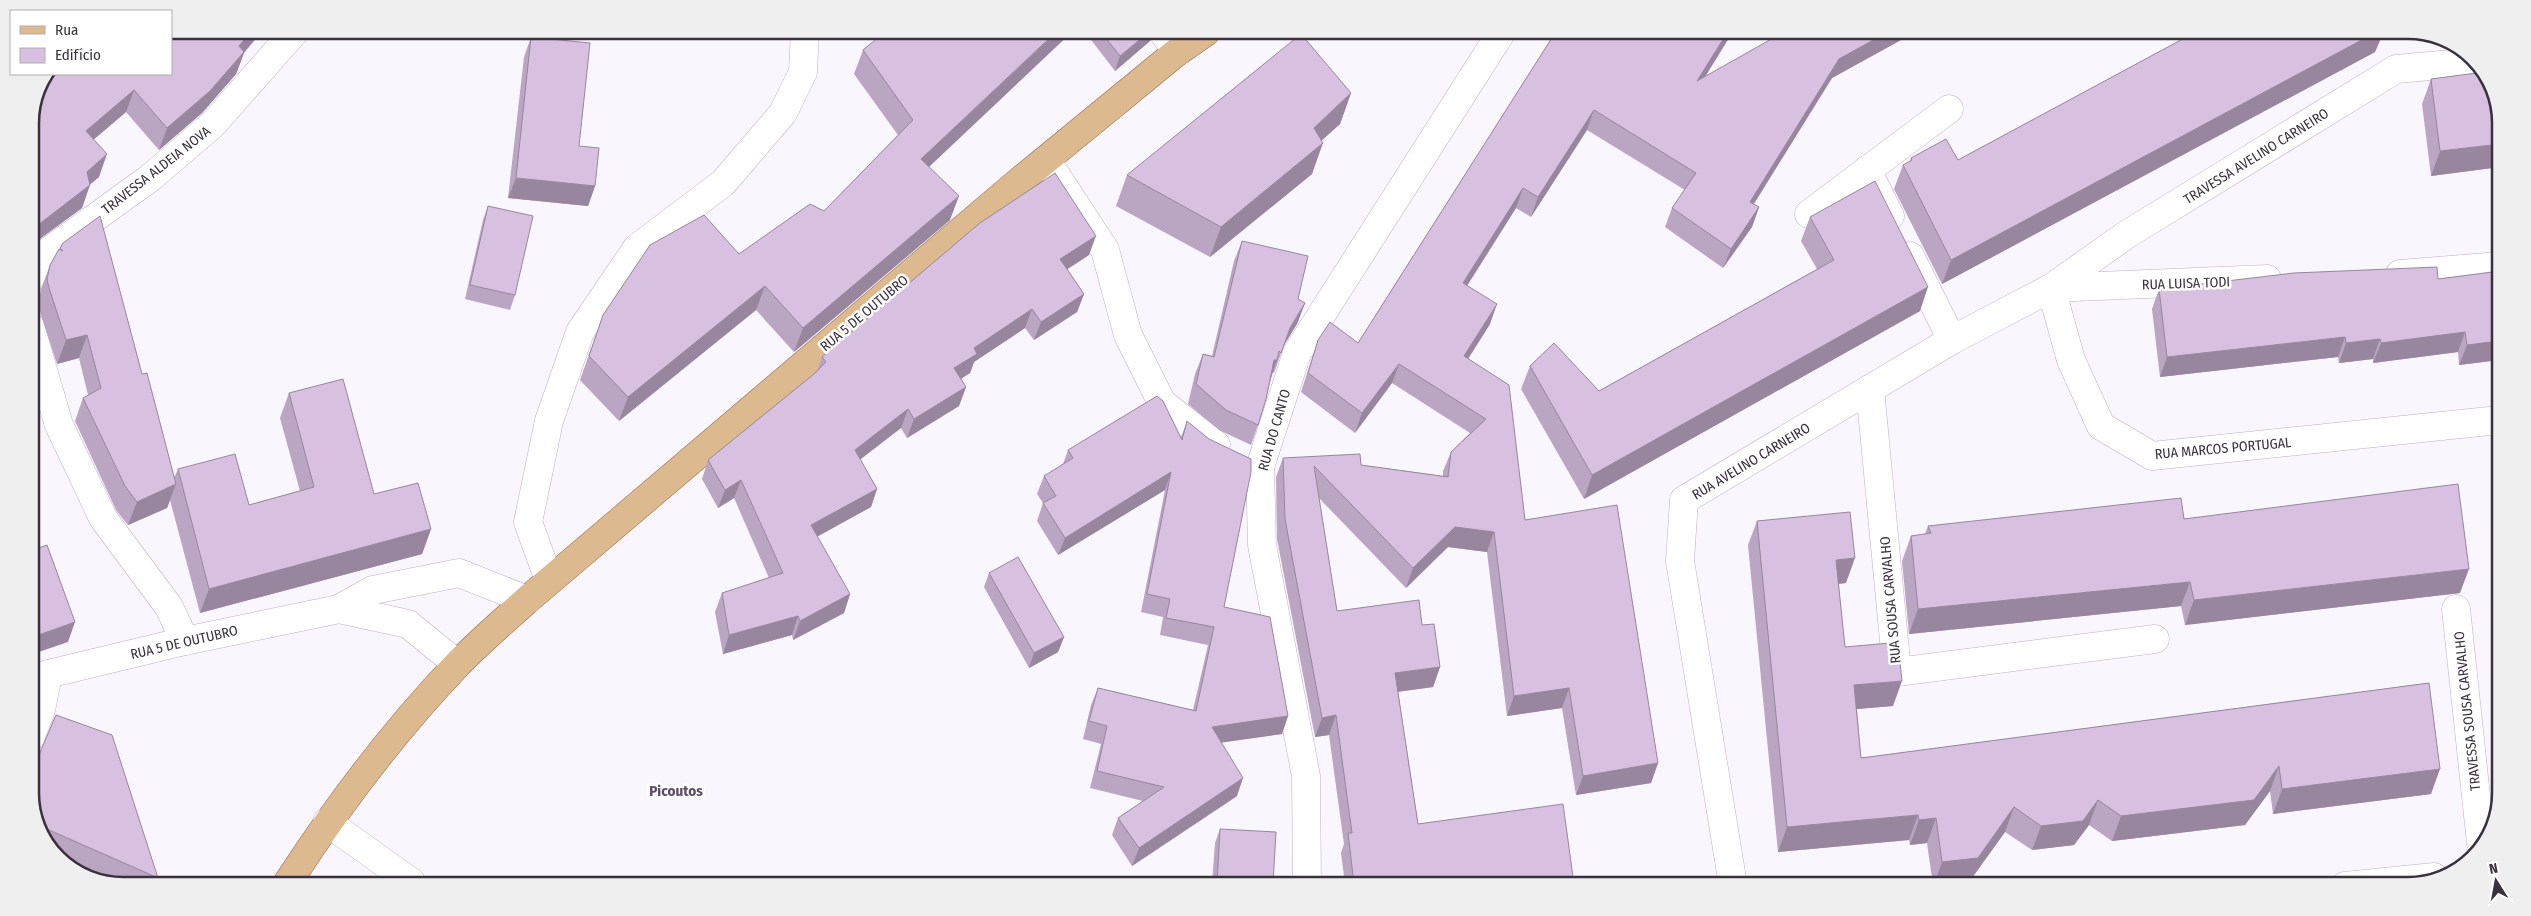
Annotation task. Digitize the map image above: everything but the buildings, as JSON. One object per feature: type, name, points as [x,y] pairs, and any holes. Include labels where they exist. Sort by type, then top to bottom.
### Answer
[{"type":"main road","name":"RUA 5 DE OUTUBRO","points":[[291,877],[327,822],[385,749],[457,664],[549,580],[1046,160],[1170,42]]},
{"type":"street","name":"TRAVESSA ALDEIA NOVA","points":[[39,262],[42,256],[150,178],[213,124],[288,39]]},
{"type":"street","points":[[549,580],[528,522],[549,421],[580,332],[637,248],[723,183],[783,113],[803,72],[805,39]]},
{"type":"street","name":"RUA DO CANTO","points":[[1307,877],[1306,776],[1262,545],[1260,467],[1297,353],[1497,39]]},
{"type":"street","name":"TRAVESSA AVELINO CARNEIRO","points":[[2051,288],[2126,235],[2396,69],[2468,63]]},
{"type":"street","points":[[1809,214],[1949,109]]},
{"type":"street","points":[[1046,160],[1105,250],[1128,334],[1162,403],[1210,443],[1260,467]]},
{"type":"street","points":[[1867,170],[1952,340]]},
{"type":"street","points":[[2373,275],[2492,267]]},
{"type":"street","name":"RUA LUISA TODI","points":[[2051,288],[2295,278]]},
{"type":"street","name":"RUA AVELINO CARNEIRO","points":[[1732,877],[1680,561],[1684,500],[1952,340],[2051,288]]},
{"type":"street","name":"RUA MARCOS PORTUGAL","points":[[2051,288],[2071,360],[2101,426],[2152,456],[2492,421]]},
{"type":"street","points":[[39,357],[59,425],[103,518],[169,608],[186,641]]},
{"type":"street","name":"RUA SOUSA CARVALHO","points":[[1870,389],[1897,672],[2155,639]]},
{"type":"street","name":"RUA 5 DE OUTUBRO","points":[[39,678],[186,641],[339,609],[373,590],[459,573],[527,600]]},
{"type":"street","name":"RUA 5 DE OUTUBRO","points":[[339,609],[408,624],[457,664]]},
{"type":"street","name":"TRAVESSA SOUSA CARVALHO","points":[[2456,609],[2481,835]]},
{"type":"street","points":[[39,678],[41,710],[39,715]]},
{"type":"street","points":[[327,822],[404,877]]},
{"type":"district","name":"Picoutos","points":[[676,791]]}]
